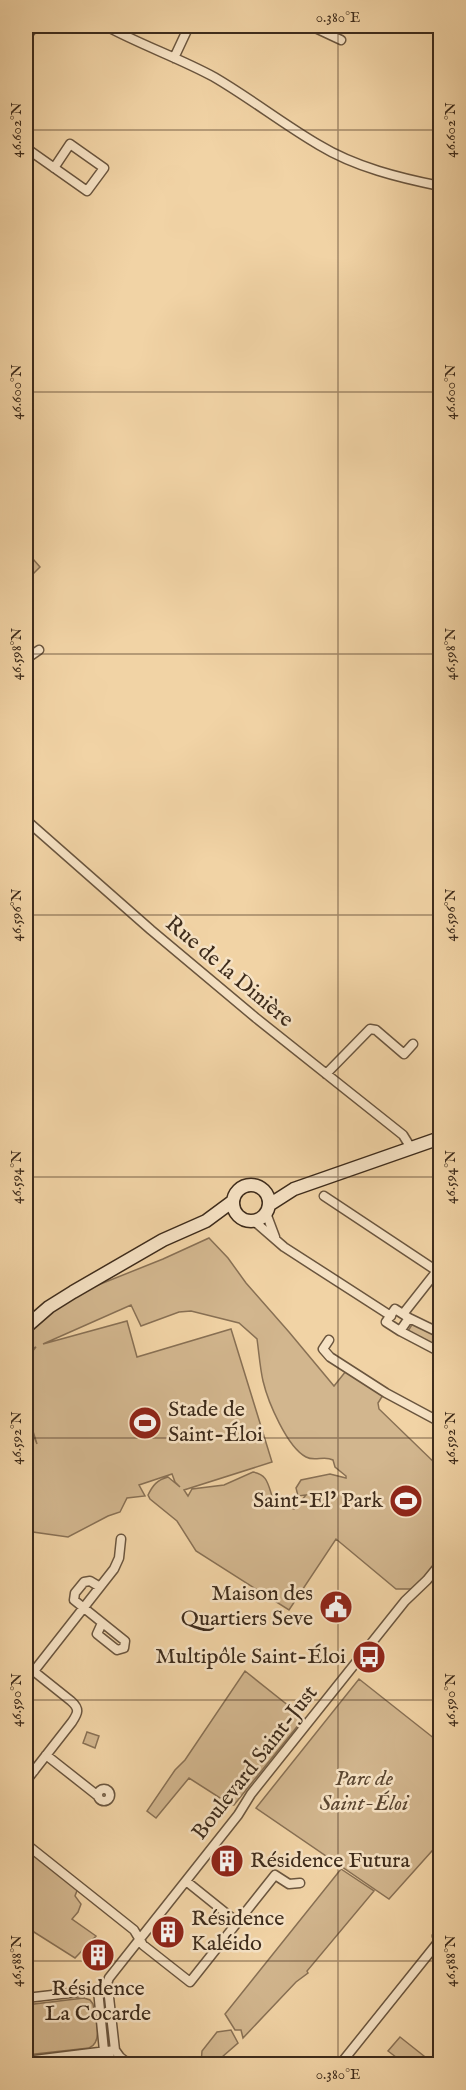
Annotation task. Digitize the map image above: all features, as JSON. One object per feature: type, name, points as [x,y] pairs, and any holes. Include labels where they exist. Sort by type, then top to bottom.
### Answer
[{"type":"main road","points":[[263,1190],[294,1189],[441,1138]]},
{"type":"main road","points":[[268,1209],[267,1196],[256,1186],[244,1186],[237,1191],[233,1201],[237,1215],[244,1220],[254,1221],[294,1189]]},
{"type":"main road","points":[[26,1327],[49,1307],[73,1292],[163,1240],[206,1221],[233,1201]]},
{"type":"main road","points":[[206,1221],[237,1215]]},
{"type":"street","points":[[26,37],[35,26]]},
{"type":"street","points":[[106,26],[236,90],[320,146],[344,158],[372,168],[441,186]]},
{"type":"street","points":[[174,58],[189,26]]},
{"type":"street","points":[[311,26],[340,40]]},
{"type":"street","points":[[26,148],[54,168],[87,191],[104,168],[70,144],[54,168]]},
{"type":"street","points":[[26,659],[39,650]]},
{"type":"street","name":"Rue de la Dinière","points":[[26,820],[151,930],[403,1135],[411,1148]]},
{"type":"street","points":[[326,1074],[370,1029],[376,1030],[404,1054],[414,1044]]},
{"type":"street","points":[[324,1196],[440,1270],[406,1316],[400,1331]]},
{"type":"street","points":[[268,1209],[276,1240]]},
{"type":"street","points":[[254,1221],[276,1240],[391,1316]]},
{"type":"street","points":[[441,1333],[395,1309],[386,1322],[441,1352]]},
{"type":"street","points":[[328,1340],[323,1349],[330,1357],[386,1393],[441,1422]]},
{"type":"street","points":[[34,1671],[117,1564],[121,1539]]},
{"type":"street","name":"Boulevard Saint-Just","points":[[101,1989],[405,1601],[428,1580],[441,1564]]},
{"type":"street","points":[[100,1587],[90,1581],[86,1582],[75,1593],[74,1600],[102,1623]]},
{"type":"street","points":[[26,1665],[72,1701],[77,1708],[77,1714],[72,1722],[26,1781]]},
{"type":"street","points":[[46,1755],[98,1796]]},
{"type":"street","points":[[26,1764],[34,1771]]},
{"type":"street","points":[[26,1844],[132,1928],[143,1945],[190,1982],[275,1875],[289,1884],[300,1883]]},
{"type":"street","points":[[186,1881],[237,1922]]},
{"type":"street","points":[[342,2062],[440,1942],[437,1936],[441,1929]]},
{"type":"street","points":[[26,1998],[101,1989]]},
{"type":"street","points":[[101,1989],[109,1997],[115,2050],[129,2064]]},
{"type":"street","points":[[101,1989],[105,2051],[116,2064]]},
{"type":"street","points":[[26,2061],[115,2050]]},
{"type":"green space","points":[[26,551],[40,567],[26,581]]},
{"type":"green space","points":[[209,1238],[334,1386],[346,1371],[383,1395],[378,1403],[379,1409],[440,1468],[440,1559],[413,1589],[396,1589],[336,1539],[289,1610],[196,1551],[177,1521],[150,1499],[148,1495],[152,1488],[164,1478],[168,1477],[180,1487],[172,1474],[139,1485],[145,1496],[127,1498],[120,1512],[68,1537],[26,1531],[26,1459],[28,1455],[26,1453],[26,1417],[37,1444],[26,1409],[26,1359],[36,1347],[31,1349],[26,1356],[26,1334],[61,1305],[88,1289]],"holes":[[[131,1305],[141,1326],[179,1312],[191,1311],[239,1323],[257,1339],[266,1390],[285,1434],[306,1457],[333,1460],[335,1467],[346,1478],[330,1474],[301,1480],[296,1488],[298,1496],[306,1495],[294,1509],[270,1499],[272,1496],[266,1480],[253,1472],[224,1485],[192,1489],[188,1496],[184,1490],[272,1462],[231,1329],[137,1357],[127,1321],[43,1344]]]},
{"type":"green space","points":[[413,1323],[440,1336],[440,1349],[408,1331]]},
{"type":"green space","points":[[245,1671],[304,1718],[234,1805],[189,1778],[156,1818],[147,1811],[175,1770],[185,1760]]},
{"type":"green space","name":"Parc de Saint-Éloi","points":[[359,1679],[440,1743],[440,1842],[389,1899],[256,1808]]},
{"type":"green space","points":[[87,1732],[99,1736],[95,1748],[83,1743]]},
{"type":"green space","points":[[26,1848],[78,1888],[75,1896],[81,1904],[72,1919],[96,1936],[75,1958],[26,1927]]},
{"type":"green space","points":[[341,1869],[374,1891],[307,1971],[308,1973],[296,1982],[243,2038],[241,2030],[235,2030],[225,2014]]},
{"type":"green space","points":[[84,1998],[93,2004],[97,2029],[94,2045],[89,2048],[26,2055],[26,2005]]},
{"type":"green space","points":[[231,2030],[238,2043],[214,2064],[201,2064],[202,2051],[217,2032]]},
{"type":"green space","points":[[400,2037],[429,2060],[425,2064],[405,2064],[388,2051]]},
{"type":"place","name":"Stade de Saint-Éloi","points":[[145,1423]]},
{"type":"place","name":"Saint-El' Park","points":[[406,1501]]},
{"type":"place","name":"Maison des Quartiers Seve","points":[[336,1607]]},
{"type":"place","name":"Multipôle Saint-Éloi","points":[[369,1657]]},
{"type":"place","name":"Résidence Futura","points":[[227,1861]]},
{"type":"place","name":"Résidence Kaléido","points":[[168,1932]]},
{"type":"place","name":"Résidence La Cocarde","points":[[98,1955]]}]
